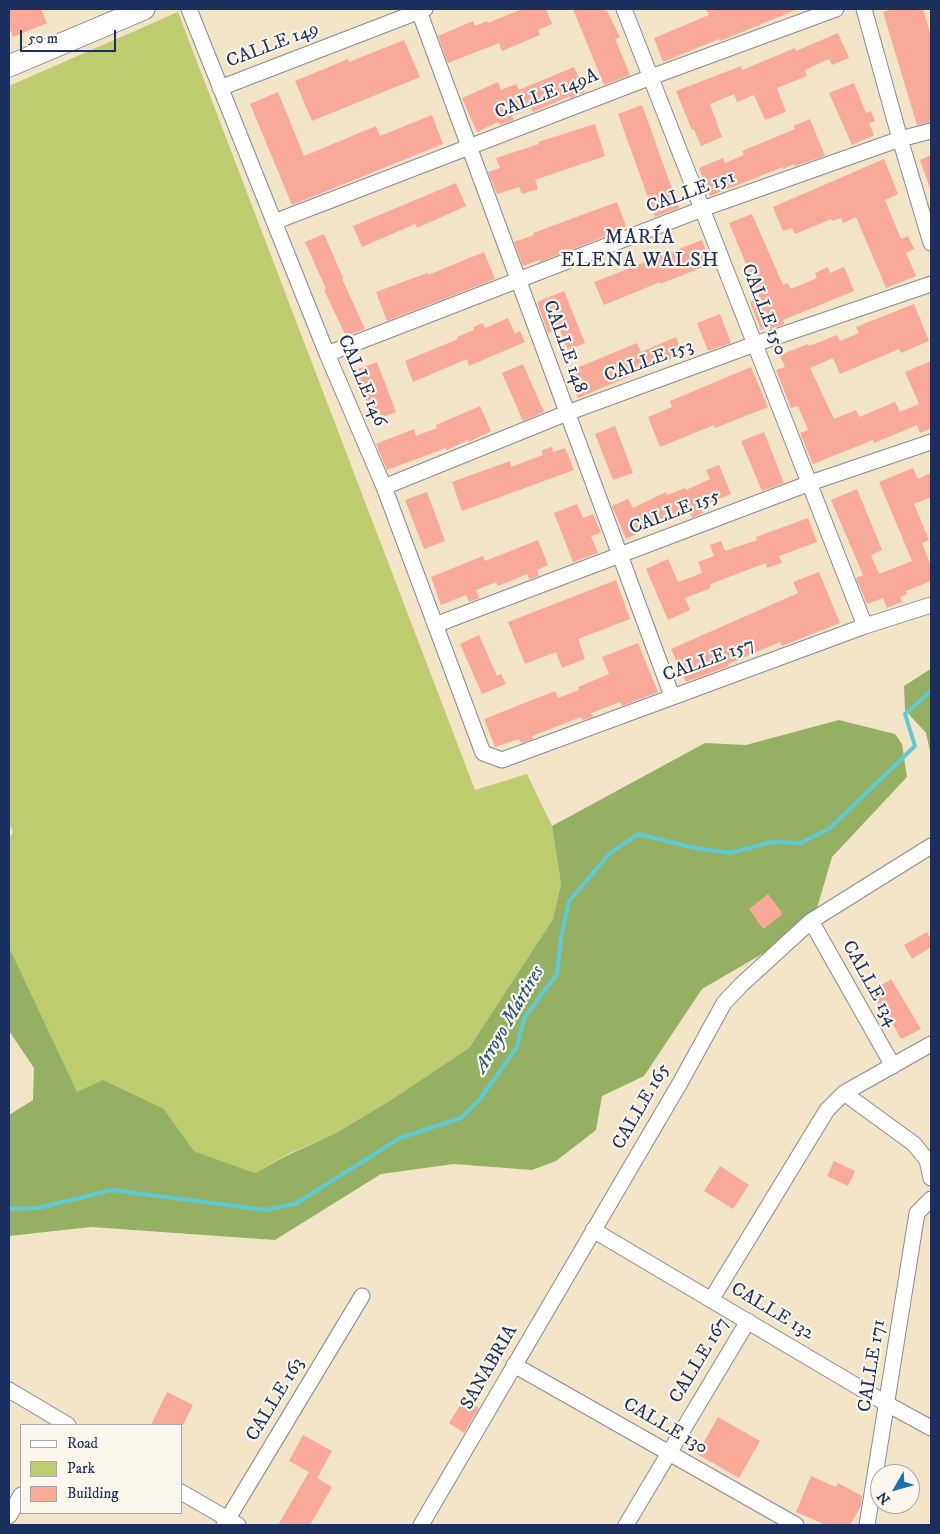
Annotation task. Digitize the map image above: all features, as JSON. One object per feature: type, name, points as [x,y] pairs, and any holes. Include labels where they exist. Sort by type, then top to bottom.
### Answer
[{"type":"main road","points":[[9,66],[109,16],[144,9]]},
{"type":"street","name":"CALLE 146","points":[[189,9],[327,354],[384,487],[483,753],[502,760]]},
{"type":"street","name":"CALLE 150","points":[[624,9],[865,626]]},
{"type":"street","name":"CALLE 149A","points":[[274,222],[651,77],[836,9]]},
{"type":"street","points":[[864,9],[931,243]]},
{"type":"street","name":"CALLE 149","points":[[220,88],[422,10]]},
{"type":"street","name":"CALLE 148","points":[[422,10],[469,147],[672,696]]},
{"type":"street","name":"CALLE 151","points":[[327,354],[702,209],[900,139],[931,131]]},
{"type":"street","name":"CALLE 153","points":[[384,487],[567,413],[755,344],[931,284]]},
{"type":"street","name":"CALLE 155","points":[[435,625],[810,483],[931,442]]},
{"type":"street","name":"CALLE 157","points":[[502,760],[865,626],[931,605]]},
{"type":"street","name":"CALLE 165","points":[[593,1230],[724,1003],[741,985],[812,921],[931,846]]},
{"type":"street","name":"CALLE 134","points":[[812,921],[893,1066]]},
{"type":"street","name":"CALLE 167","points":[[711,1300],[826,1110],[844,1093],[931,1044]]},
{"type":"street","points":[[844,1093],[914,1144],[926,1160],[931,1179],[925,1205]]},
{"type":"street","name":"CALLE 171","points":[[867,1525],[887,1404],[925,1205]]},
{"type":"street","name":"CALLE 132","points":[[593,1230],[887,1404],[931,1428]]},
{"type":"street","name":"SANABRIA","points":[[420,1525],[593,1230]]},
{"type":"street","name":"CALLE 163","points":[[230,1523],[362,1296]]},
{"type":"street","name":"CALLE 167","points":[[626,1525],[748,1321]]},
{"type":"street","name":"CALLE 130","points":[[514,1365],[796,1525]]},
{"type":"street","points":[[9,1390],[65,1424]]},
{"type":"street","points":[[182,1493],[230,1523]]},
{"type":"street","points":[[9,1516],[20,1497]]},
{"type":"green space","points":[[178,12],[475,790],[527,774],[552,826],[561,884],[553,919],[469,1048],[391,1100],[336,1133],[286,1155],[255,1173],[194,1151],[164,1109],[77,1093],[9,947],[9,839],[13,832],[9,823],[9,86]]},
{"type":"green space","points":[[931,670],[931,755],[926,733],[905,710],[904,686]]},
{"type":"green space","points":[[839,720],[895,734],[902,744],[907,777],[832,857],[812,925],[702,989],[644,1076],[602,1096],[596,1130],[556,1161],[532,1170],[454,1164],[381,1174],[275,1240],[91,1227],[9,1236],[9,1115],[33,1100],[34,1068],[9,1031],[9,947],[77,1092],[103,1080],[164,1109],[194,1151],[255,1173],[286,1156],[336,1133],[391,1100],[469,1048],[553,919],[561,884],[552,826],[705,743],[746,745]]},
{"type":"building","points":[[9,9],[41,9],[47,23],[13,37],[9,27]]},
{"type":"building","points":[[522,9],[546,9],[552,24],[538,30],[540,35],[502,51],[499,43],[448,63],[438,36],[473,21],[475,26],[487,21],[488,23]]},
{"type":"building","points":[[573,9],[604,9],[605,12],[607,11],[620,37],[615,39],[630,75],[604,85]]},
{"type":"building","points":[[706,9],[798,9],[663,62],[654,38],[709,15]]},
{"type":"building","points":[[893,9],[923,9],[931,36],[931,122],[917,125],[883,12]]},
{"type":"building","points":[[838,33],[849,58],[832,65],[829,59],[805,70],[807,76],[777,88],[786,112],[765,120],[754,95],[737,102],[734,94],[710,104],[722,137],[701,146],[694,129],[692,130],[676,91],[741,66],[742,70],[795,48],[796,51]]},
{"type":"building","points":[[404,40],[420,77],[312,121],[295,81],[348,59],[349,62]]},
{"type":"building","points":[[574,67],[585,92],[571,98],[570,96],[533,112],[531,108],[512,116],[514,120],[500,125],[498,122],[477,132],[462,98],[498,82],[501,90],[516,84],[519,90]]},
{"type":"building","points":[[854,83],[866,113],[871,111],[875,121],[869,123],[874,135],[852,145],[829,93]]},
{"type":"building","points":[[278,92],[304,156],[376,126],[380,136],[432,115],[443,144],[292,205],[250,104]]},
{"type":"building","points":[[642,105],[679,208],[655,217],[618,114]]},
{"type":"building","points":[[810,119],[825,156],[795,166],[794,164],[783,169],[783,167],[710,196],[699,168],[723,158],[725,163],[744,155],[742,151],[795,129],[793,126]]},
{"type":"building","points":[[595,124],[605,156],[535,180],[538,189],[522,194],[519,187],[497,194],[488,172],[500,168],[496,158]]},
{"type":"building","points":[[931,155],[931,187],[930,188],[920,160]]},
{"type":"building","points":[[884,159],[898,194],[885,200],[901,239],[908,236],[914,249],[906,253],[916,276],[886,288],[856,217],[843,223],[841,218],[832,221],[831,219],[795,234],[792,228],[783,231],[773,207]]},
{"type":"building","points":[[456,183],[466,206],[417,228],[415,224],[362,247],[353,226]]},
{"type":"building","points":[[617,202],[626,226],[615,230],[616,232],[540,262],[539,260],[523,266],[514,242],[534,235],[533,233]]},
{"type":"building","points":[[752,214],[783,285],[788,283],[791,289],[817,278],[815,273],[828,267],[830,273],[844,267],[854,291],[783,320],[784,324],[770,329],[769,326],[761,330],[750,302],[760,298],[729,223]]},
{"type":"building","points":[[324,234],[365,329],[346,336],[324,290],[326,289],[305,242]]},
{"type":"building","points":[[702,240],[711,264],[604,305],[594,282]]},
{"type":"building","points":[[484,252],[495,279],[387,321],[376,292],[427,273],[428,275]]},
{"type":"building","points":[[564,291],[585,343],[568,350],[559,328],[548,333],[537,302]]},
{"type":"building","points":[[914,304],[929,341],[901,353],[899,349],[840,374],[833,358],[810,368],[834,419],[856,410],[859,417],[895,402],[900,412],[919,404],[905,372],[931,361],[931,428],[920,433],[917,425],[874,443],[873,440],[813,464],[800,433],[808,430],[798,406],[791,408],[776,370],[785,367],[780,355],[837,335],[840,341],[859,333],[856,327]]},
{"type":"building","points":[[720,314],[731,343],[708,351],[697,323]]},
{"type":"building","points":[[508,318],[515,334],[520,331],[525,342],[469,366],[467,359],[413,382],[405,361],[458,339],[457,337],[474,330],[473,327],[483,323],[485,328]]},
{"type":"building","points":[[676,337],[683,354],[578,398],[567,372],[637,343],[641,352]]},
{"type":"building","points":[[377,362],[396,412],[374,420],[355,370]]},
{"type":"building","points":[[523,364],[544,412],[523,421],[502,373]]},
{"type":"building","points":[[751,367],[768,407],[715,428],[714,425],[660,447],[648,417],[672,407],[670,401]]},
{"type":"building","points":[[480,406],[491,431],[469,442],[468,440],[447,450],[446,448],[387,470],[376,444],[414,429],[416,436],[437,428],[436,425]]},
{"type":"building","points":[[615,426],[633,473],[613,480],[595,434]]},
{"type":"building","points":[[764,432],[784,483],[762,491],[741,441]]},
{"type":"building","points":[[552,447],[553,452],[565,448],[574,470],[462,511],[452,482],[510,461],[511,467],[543,455],[542,450]]},
{"type":"building","points":[[719,465],[731,494],[700,507],[703,513],[692,518],[689,511],[678,514],[626,539],[612,506],[628,499],[633,508],[666,492],[667,495],[685,488],[686,490],[710,479],[706,470]]},
{"type":"building","points":[[913,468],[918,479],[931,473],[931,497],[914,504],[929,540],[922,543],[931,566],[931,581],[906,591],[907,594],[900,597],[902,602],[887,608],[883,598],[867,604],[856,578],[863,575],[831,500],[857,489],[882,550],[871,555],[879,574],[912,561],[879,482]]},
{"type":"building","points":[[427,492],[445,541],[424,549],[405,500]]},
{"type":"building","points":[[577,504],[583,518],[593,514],[601,533],[591,536],[598,553],[573,562],[554,513]]},
{"type":"building","points":[[808,518],[817,542],[779,556],[782,563],[767,568],[766,563],[710,584],[711,588],[685,598],[690,610],[668,620],[646,569],[668,559],[678,582],[702,573],[698,562],[714,556],[710,545],[721,541],[725,551],[757,540],[756,537]]},
{"type":"building","points":[[538,540],[548,565],[537,570],[539,576],[529,579],[527,574],[498,586],[496,582],[476,590],[479,598],[469,602],[466,595],[441,605],[431,577],[483,556],[485,561]]},
{"type":"building","points":[[819,572],[840,623],[782,646],[780,642],[728,664],[729,666],[686,682],[671,649],[798,593],[793,582]]},
{"type":"building","points":[[616,580],[630,619],[578,639],[585,659],[562,668],[556,652],[525,664],[508,622]]},
{"type":"building","points":[[479,635],[497,676],[501,674],[506,684],[482,694],[460,644]]},
{"type":"building","points":[[638,643],[658,692],[622,706],[620,702],[591,713],[593,717],[583,720],[581,717],[532,736],[533,739],[521,743],[519,739],[495,747],[484,719],[555,691],[558,698],[579,690],[578,687],[609,674],[602,657]]},
{"type":"building","points":[[768,894],[783,914],[763,929],[749,909]]},
{"type":"building","points":[[927,932],[931,940],[931,947],[912,959],[904,945]]},
{"type":"building","points":[[891,979],[921,1029],[901,1039],[885,1010],[883,1011],[871,992]]},
{"type":"building","points":[[834,1161],[855,1171],[848,1186],[827,1176]]},
{"type":"building","points":[[720,1166],[749,1185],[733,1209],[704,1191]]},
{"type":"building","points":[[167,1392],[193,1405],[183,1425],[151,1424]]},
{"type":"building","points":[[464,1399],[479,1408],[464,1433],[449,1423]]},
{"type":"building","points":[[718,1417],[760,1441],[739,1478],[697,1454]]},
{"type":"building","points":[[303,1435],[332,1451],[317,1478],[332,1487],[310,1525],[278,1525],[309,1472],[289,1461]]},
{"type":"building","points":[[811,1476],[836,1487],[838,1483],[862,1496],[861,1506],[850,1525],[826,1525],[796,1512]]},
{"type":"waterway","name":"Arroyo Mártires","points":[[9,1209],[38,1208],[112,1190],[265,1210],[295,1204],[400,1138],[461,1118],[480,1099],[517,1047],[524,1018],[557,974],[561,938],[569,901],[610,853],[638,834],[695,848],[730,853],[772,842],[801,843],[830,828],[915,746],[905,714],[931,691]]},
{"type":"district","name":"MARÍA ELENA WALSH","points":[[640,250]]}]
